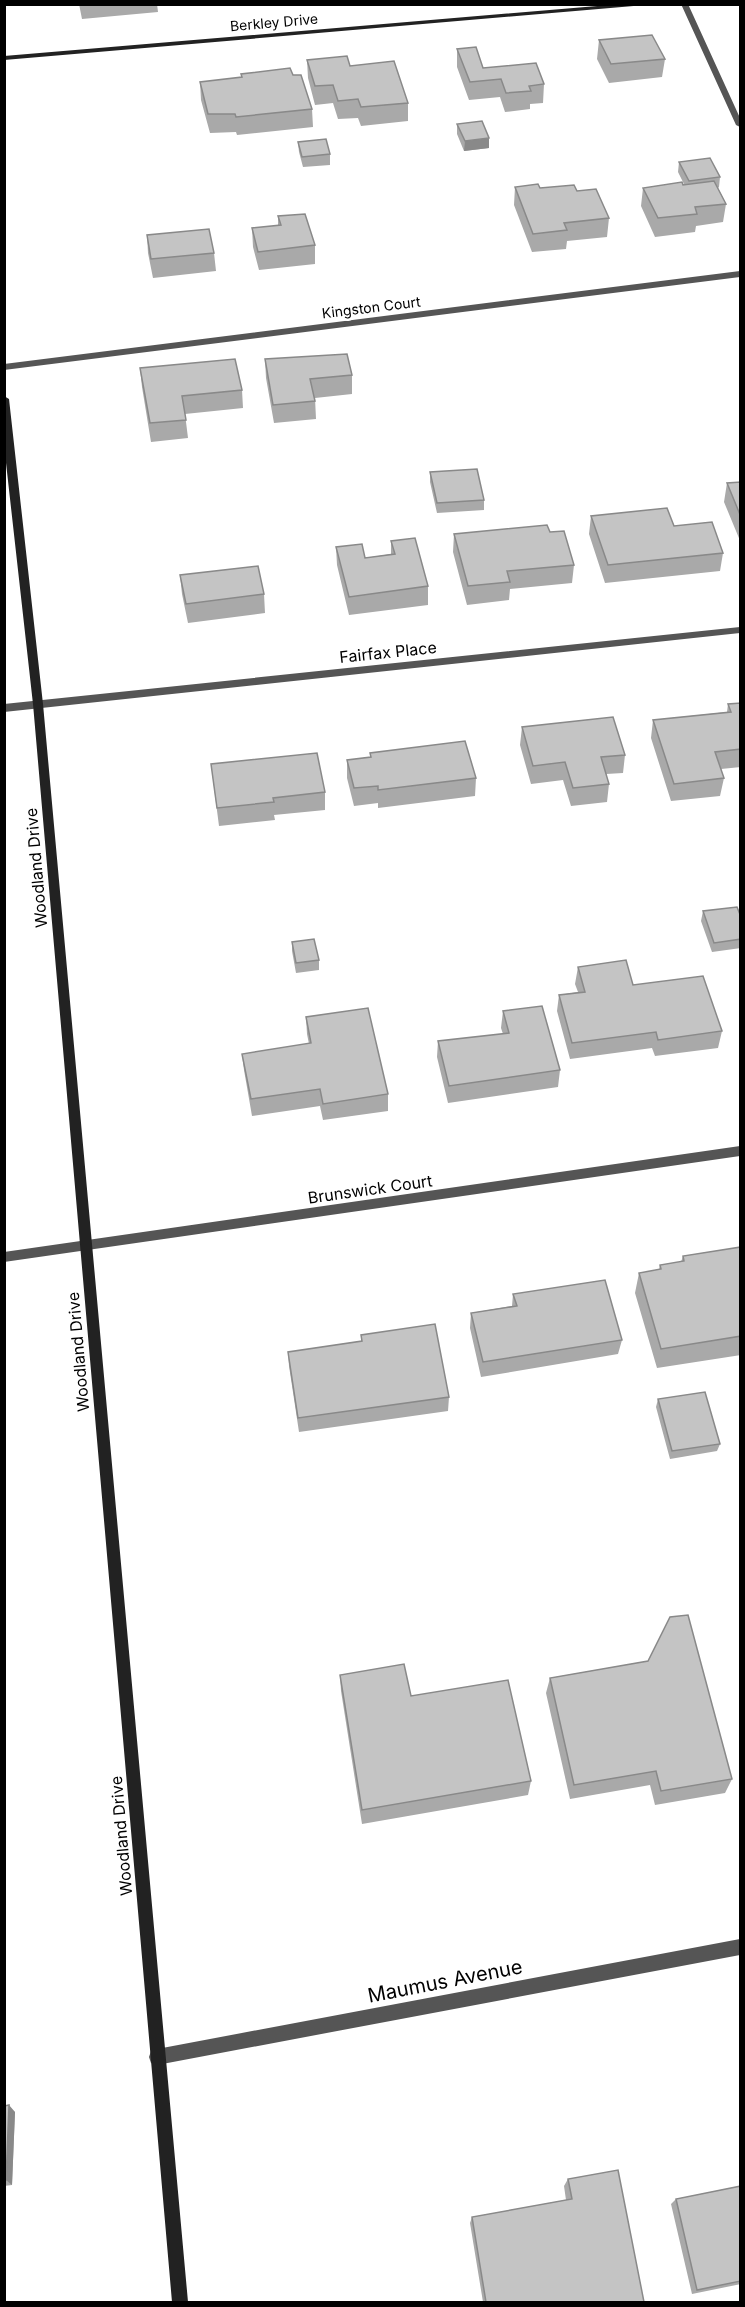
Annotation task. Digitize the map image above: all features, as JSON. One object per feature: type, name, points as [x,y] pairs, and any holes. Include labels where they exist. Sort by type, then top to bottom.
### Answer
[{"type":"main road","name":"Berkley Drive","points":[[4,58],[654,4]]},
{"type":"main road","name":"Woodland Drive","points":[[4,399],[38,704],[180,2302]]},
{"type":"street","points":[[684,4],[741,124]]},
{"type":"street","name":"Kingston Court","points":[[4,367],[741,274]]},
{"type":"street","name":"Fairfax Place","points":[[4,708],[741,630]]},
{"type":"street","name":"Brunswick Court","points":[[4,1257],[741,1151]]},
{"type":"street","name":"Maumus Avenue","points":[[157,2056],[741,1947]]},
{"type":"building","points":[[652,35],[665,59],[611,64],[599,40]]},
{"type":"building","points":[[476,47],[483,68],[536,63],[544,84],[529,86],[531,91],[506,93],[501,79],[470,82],[457,49]]},
{"type":"building","points":[[347,56],[350,66],[394,61],[408,103],[361,107],[358,99],[338,101],[333,85],[315,86],[307,60]]},
{"type":"building","points":[[290,68],[293,75],[301,75],[312,109],[236,117],[235,114],[208,114],[200,82]]},
{"type":"building","points":[[482,121],[489,138],[465,141],[457,124]]},
{"type":"building","points":[[326,139],[330,154],[302,157],[298,142]]},
{"type":"building","points":[[710,158],[720,177],[689,181],[679,162]]},
{"type":"building","points":[[714,181],[726,204],[695,207],[697,214],[658,218],[643,188],[682,182],[683,185]]},
{"type":"building","points":[[538,184],[540,188],[574,185],[577,191],[596,189],[609,218],[564,223],[567,230],[533,234],[515,187]]},
{"type":"building","points":[[305,214],[315,245],[258,252],[252,228],[281,225],[278,216]]},
{"type":"building","points":[[209,229],[214,253],[151,259],[147,235]]},
{"type":"building","points":[[347,354],[352,375],[310,379],[315,401],[273,405],[265,359]]},
{"type":"building","points":[[235,359],[242,390],[182,396],[186,420],[150,423],[140,368]]},
{"type":"building","points":[[477,469],[484,500],[437,503],[430,472]]},
{"type":"building","points":[[741,482],[741,517],[727,483]]},
{"type":"building","points":[[667,508],[674,526],[712,522],[723,553],[608,565],[591,516]]},
{"type":"building","points":[[547,525],[550,532],[564,531],[574,565],[507,571],[510,582],[468,586],[454,534]]},
{"type":"building","points":[[415,538],[428,586],[349,597],[336,547],[362,544],[365,558],[395,554],[391,541]]},
{"type":"building","points":[[258,566],[264,594],[186,604],[180,575]]},
{"type":"building","points":[[741,703],[741,749],[715,752],[724,778],[674,784],[653,720],[731,712],[728,704]]},
{"type":"building","points":[[613,717],[625,755],[601,757],[609,784],[573,788],[565,762],[533,766],[522,727]]},
{"type":"building","points":[[465,741],[476,778],[378,790],[378,786],[354,788],[347,760],[371,757],[370,753]]},
{"type":"building","points":[[317,753],[325,792],[273,798],[274,802],[217,808],[211,764]]},
{"type":"building","points":[[737,907],[741,917],[741,939],[714,943],[703,911]]},
{"type":"building","points":[[314,939],[319,960],[296,963],[292,942]]},
{"type":"building","points":[[626,960],[633,985],[703,976],[722,1031],[658,1040],[656,1032],[572,1043],[559,995],[585,992],[578,967]]},
{"type":"building","points":[[542,1006],[560,1070],[449,1086],[438,1041],[509,1033],[503,1011]]},
{"type":"building","points":[[368,1008],[388,1094],[323,1104],[320,1089],[251,1099],[242,1054],[311,1043],[306,1017]]},
{"type":"building","points":[[741,1247],[741,1336],[661,1349],[639,1273],[661,1269],[660,1265],[684,1261],[683,1256]]},
{"type":"building","points":[[605,1280],[622,1340],[483,1362],[471,1313],[517,1306],[513,1294]]},
{"type":"building","points":[[435,1324],[449,1397],[298,1418],[288,1352],[362,1341],[361,1335]]},
{"type":"building","points":[[705,1392],[720,1444],[672,1451],[658,1399]]},
{"type":"building","points":[[688,1615],[732,1779],[661,1791],[656,1771],[574,1785],[550,1678],[648,1661],[670,1617]]},
{"type":"building","points":[[404,1664],[411,1696],[508,1680],[531,1781],[362,1810],[340,1675]]},
{"type":"building","points":[[9,2105],[6,2180],[4,2180],[4,2106]]},
{"type":"building","points":[[618,2170],[644,2302],[486,2302],[472,2217],[572,2199],[568,2179]]},
{"type":"building","points":[[741,2186],[741,2281],[697,2290],[676,2199]]}]
